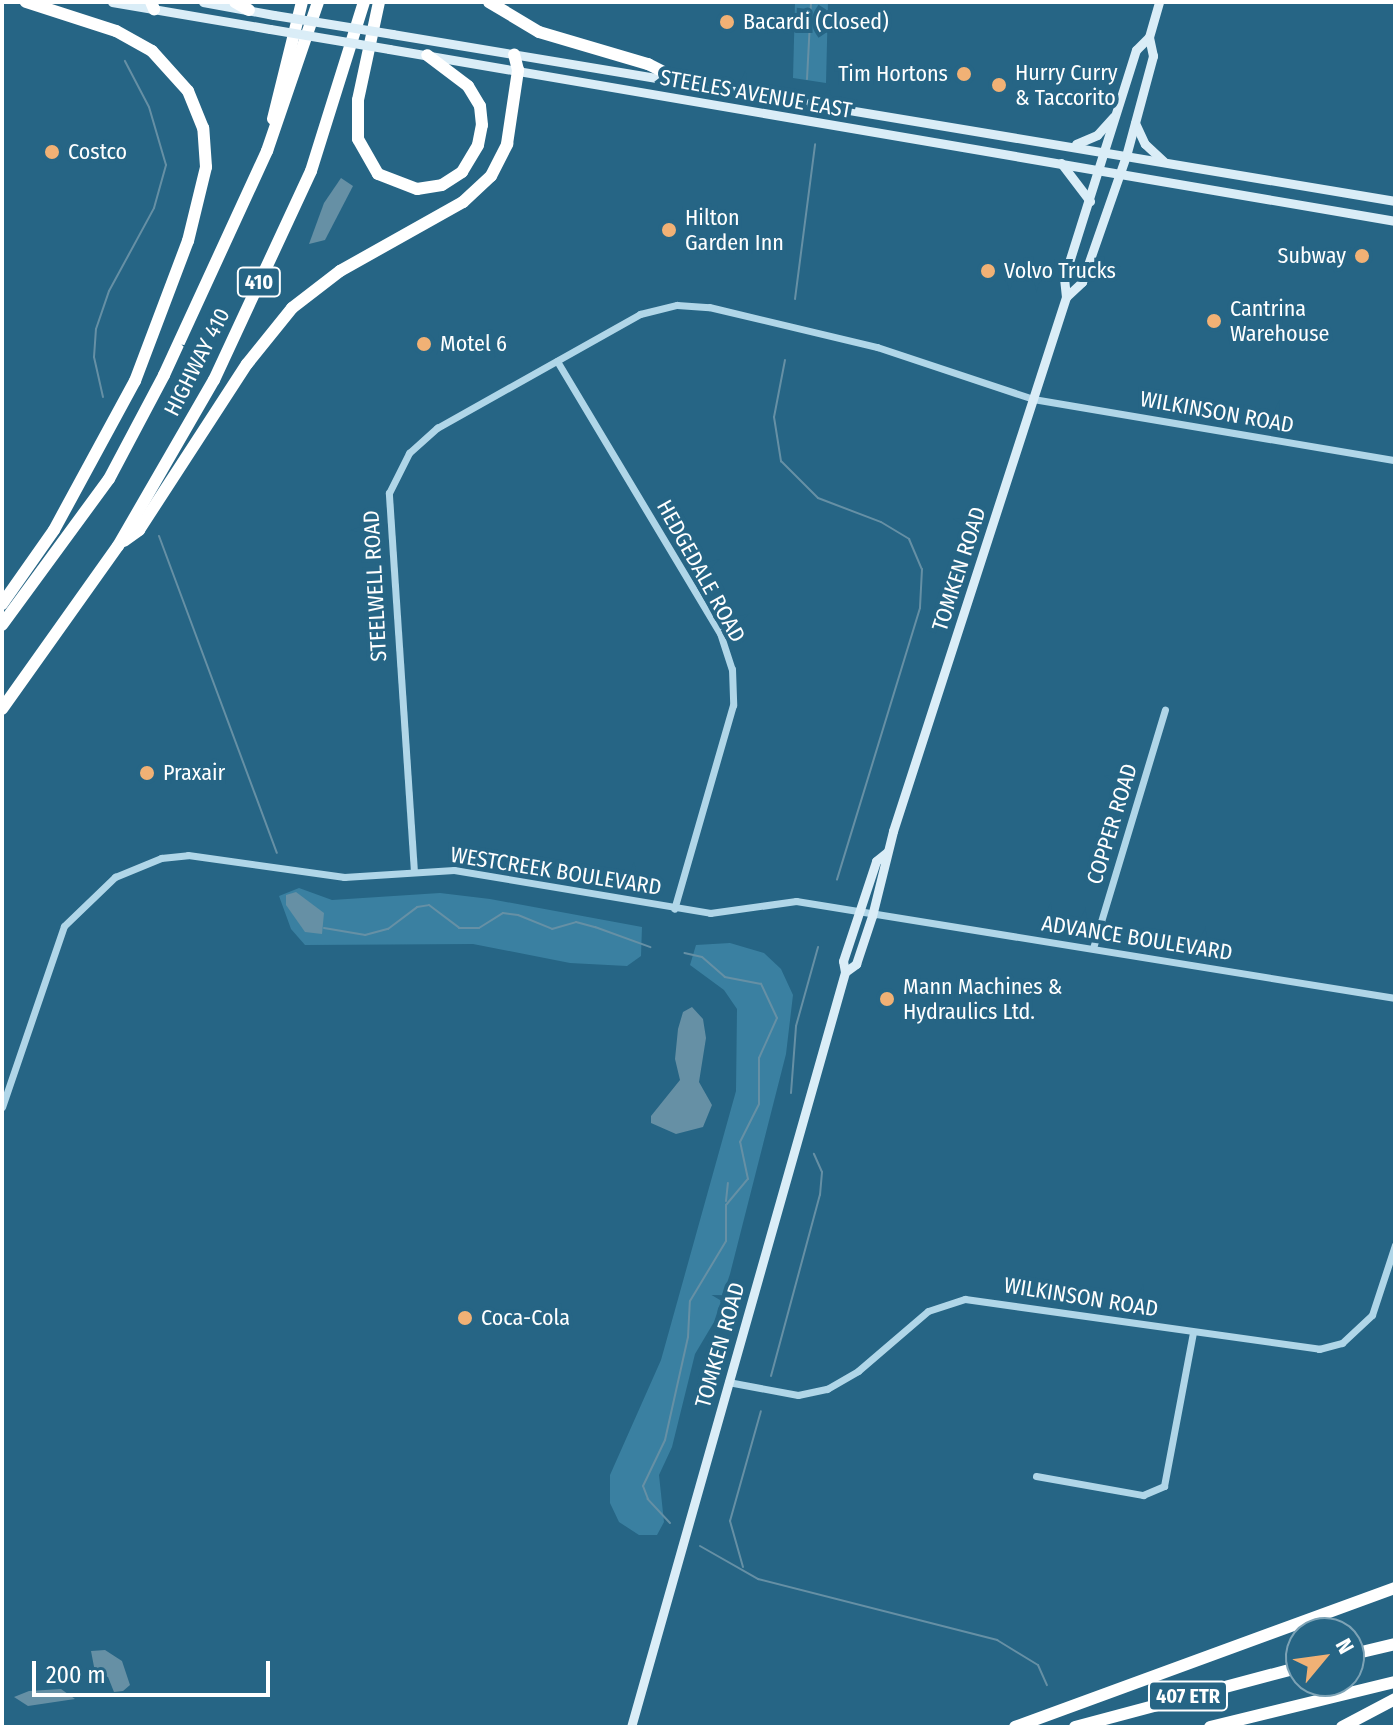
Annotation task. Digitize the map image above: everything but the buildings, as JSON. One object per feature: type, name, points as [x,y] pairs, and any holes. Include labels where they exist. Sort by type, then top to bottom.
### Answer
[{"type":"highway","points":[[2,604],[54,530],[135,381],[188,241],[206,167],[203,128],[188,91],[152,51],[116,31],[26,2]]},
{"type":"highway","points":[[235,2],[249,10]]},
{"type":"highway","points":[[267,151],[302,2]]},
{"type":"highway","name":"HIGHWAY 410","points":[[2,625],[109,479],[164,375],[267,151],[318,2]]},
{"type":"highway","name":"HIGHWAY 410","points":[[2,709],[118,546],[214,380],[311,171],[364,2]]},
{"type":"highway","points":[[379,2],[358,100],[358,139],[372,168],[406,188],[432,188],[453,179],[468,165],[481,135],[475,96],[427,55]]},
{"type":"highway","points":[[489,2],[539,32],[648,64],[681,81]]},
{"type":"highway","points":[[118,546],[139,530],[247,364],[292,308],[340,271],[463,202],[491,176],[507,144],[518,70],[514,54]]},
{"type":"highway","points":[[1015,1727],[1395,1588]]},
{"type":"highway","points":[[1365,1651],[1395,1644]]},
{"type":"highway","name":"407 ETR","points":[[1075,1727],[1285,1671]]},
{"type":"highway","name":"407 ETR","points":[[1210,1727],[1395,1682]]},
{"type":"highway","points":[[1342,1727],[1395,1699]]},
{"type":"main road","name":"STEELES AVENUE EAST","points":[[112,2],[152,5],[270,29],[1395,221]]},
{"type":"main road","name":"STEELES AVENUE EAST","points":[[203,2],[1395,201]]},
{"type":"main road","points":[[1149,37],[1159,2]]},
{"type":"main road","name":"TOMKEN ROAD","points":[[845,972],[856,964],[889,864],[887,852],[1066,297],[1064,278],[1136,50],[1149,37]]},
{"type":"main road","name":"TOMKEN ROAD","points":[[1066,297],[1082,282],[1126,156],[1153,56],[1149,37]]},
{"type":"main road","points":[[1064,145],[1083,143],[1117,114]]},
{"type":"main road","points":[[1135,123],[1145,144],[1163,161]]},
{"type":"main road","points":[[1061,163],[1090,201]]},
{"type":"main road","name":"TOMKEN ROAD","points":[[631,1727],[845,972],[843,961],[876,861],[887,852]]},
{"type":"street","name":"STEELWELL ROAD","points":[[414,872],[389,493],[409,453],[423,438],[648,311],[691,305],[877,347],[1033,399]]},
{"type":"street","name":"HEDGEDALE ROAD","points":[[557,361],[720,633],[732,669],[733,705],[674,909]]},
{"type":"street","name":"WILKINSON ROAD","points":[[1033,399],[1395,460]]},
{"type":"street","name":"COPPER ROAD","points":[[1093,948],[1165,710]]},
{"type":"street","name":"WESTCREEK BOULEVARD","points":[[2,1107],[64,926],[115,877],[161,858],[228,856],[344,877],[454,870],[674,909],[726,913],[796,901],[872,916]]},
{"type":"street","name":"ADVANCE BOULEVARD","points":[[872,916],[1093,948],[1395,998]]},
{"type":"street","name":"WILKINSON ROAD","points":[[728,1382],[798,1395],[827,1389],[858,1371],[928,1311],[965,1299],[1306,1350],[1342,1343],[1372,1315],[1395,1245]]},
{"type":"street","points":[[1036,1476],[1143,1495],[1164,1486],[1193,1333]]},
{"type":"shaded area","points":[[795,2],[828,2],[826,83],[793,78]]},
{"type":"shaded area","points":[[341,178],[353,186],[325,240],[309,244],[324,203]]},
{"type":"shaded area","points":[[299,888],[332,900],[440,893],[642,927],[641,956],[627,966],[570,963],[473,944],[305,945],[291,929],[279,896]]},
{"type":"shaded area","points":[[296,892],[324,913],[322,934],[305,932],[286,905],[286,895]]},
{"type":"shaded area","points":[[730,943],[764,953],[781,969],[793,995],[786,1054],[730,1274],[714,1322],[695,1354],[672,1447],[659,1475],[664,1522],[657,1535],[639,1535],[619,1522],[610,1503],[610,1475],[661,1360],[736,1091],[737,1009],[724,990],[690,965],[696,945]]},
{"type":"shaded area","points":[[692,1007],[703,1019],[706,1038],[699,1082],[712,1105],[703,1127],[676,1134],[651,1123],[651,1116],[680,1080],[675,1059],[678,1029],[683,1012]]},
{"type":"shaded area","points":[[105,1650],[122,1661],[130,1685],[123,1691],[114,1692],[108,1677],[95,1672],[91,1651]]},
{"type":"shaded area","points":[[61,1689],[75,1699],[28,1706],[14,1697],[29,1691]]},
{"type":"waterway","points":[[807,79],[811,2]]},
{"type":"waterway","points":[[103,397],[94,357],[96,329],[109,291],[154,208],[166,165],[149,107],[125,61]]},
{"type":"waterway","points":[[795,299],[815,144]]},
{"type":"waterway","points":[[785,360],[774,417],[781,461],[818,498],[881,522],[909,539],[922,569],[920,608],[837,880]]},
{"type":"waterway","points":[[159,536],[277,853]]},
{"type":"waterway","points":[[324,928],[365,935],[388,929],[417,907],[429,905],[459,928],[479,928],[503,913],[518,915],[552,929],[576,922],[650,947]]},
{"type":"waterway","points":[[791,1093],[796,1026],[818,947]]},
{"type":"waterway","points":[[670,1523],[648,1499],[643,1486],[665,1440],[688,1337],[690,1301],[726,1241],[726,1205],[748,1179],[740,1142],[759,1104],[759,1058],[777,1018],[761,984],[725,977],[702,957],[684,953]]},
{"type":"waterway","points":[[771,1376],[820,1195],[822,1172],[814,1154]]},
{"type":"waterway","points":[[726,1201],[728,1183]]},
{"type":"waterway","points":[[743,1567],[730,1521],[761,1411]]},
{"type":"waterway","points":[[700,1546],[758,1579],[997,1640],[1038,1665],[1047,1685]]},
{"type":"place","name":"Bacardi (Closed)","points":[[727,22]]},
{"type":"place","name":"Tim Hortons","points":[[964,74]]},
{"type":"place","name":"Hurry Curry & Taccorito","points":[[999,85]]},
{"type":"place","name":"Costco","points":[[52,152]]},
{"type":"place","name":"Hilton Garden Inn","points":[[669,230]]},
{"type":"place","name":"Subway","points":[[1362,256]]},
{"type":"place","name":"Volvo Trucks","points":[[988,271]]},
{"type":"place","name":"Cantrina Warehouse","points":[[1214,321]]},
{"type":"place","name":"Motel 6","points":[[424,344]]},
{"type":"place","name":"Praxair","points":[[147,773]]},
{"type":"place","name":"Mann Machines & Hydraulics Ltd.","points":[[887,999]]},
{"type":"place","name":"Coca-Cola","points":[[465,1318]]}]
